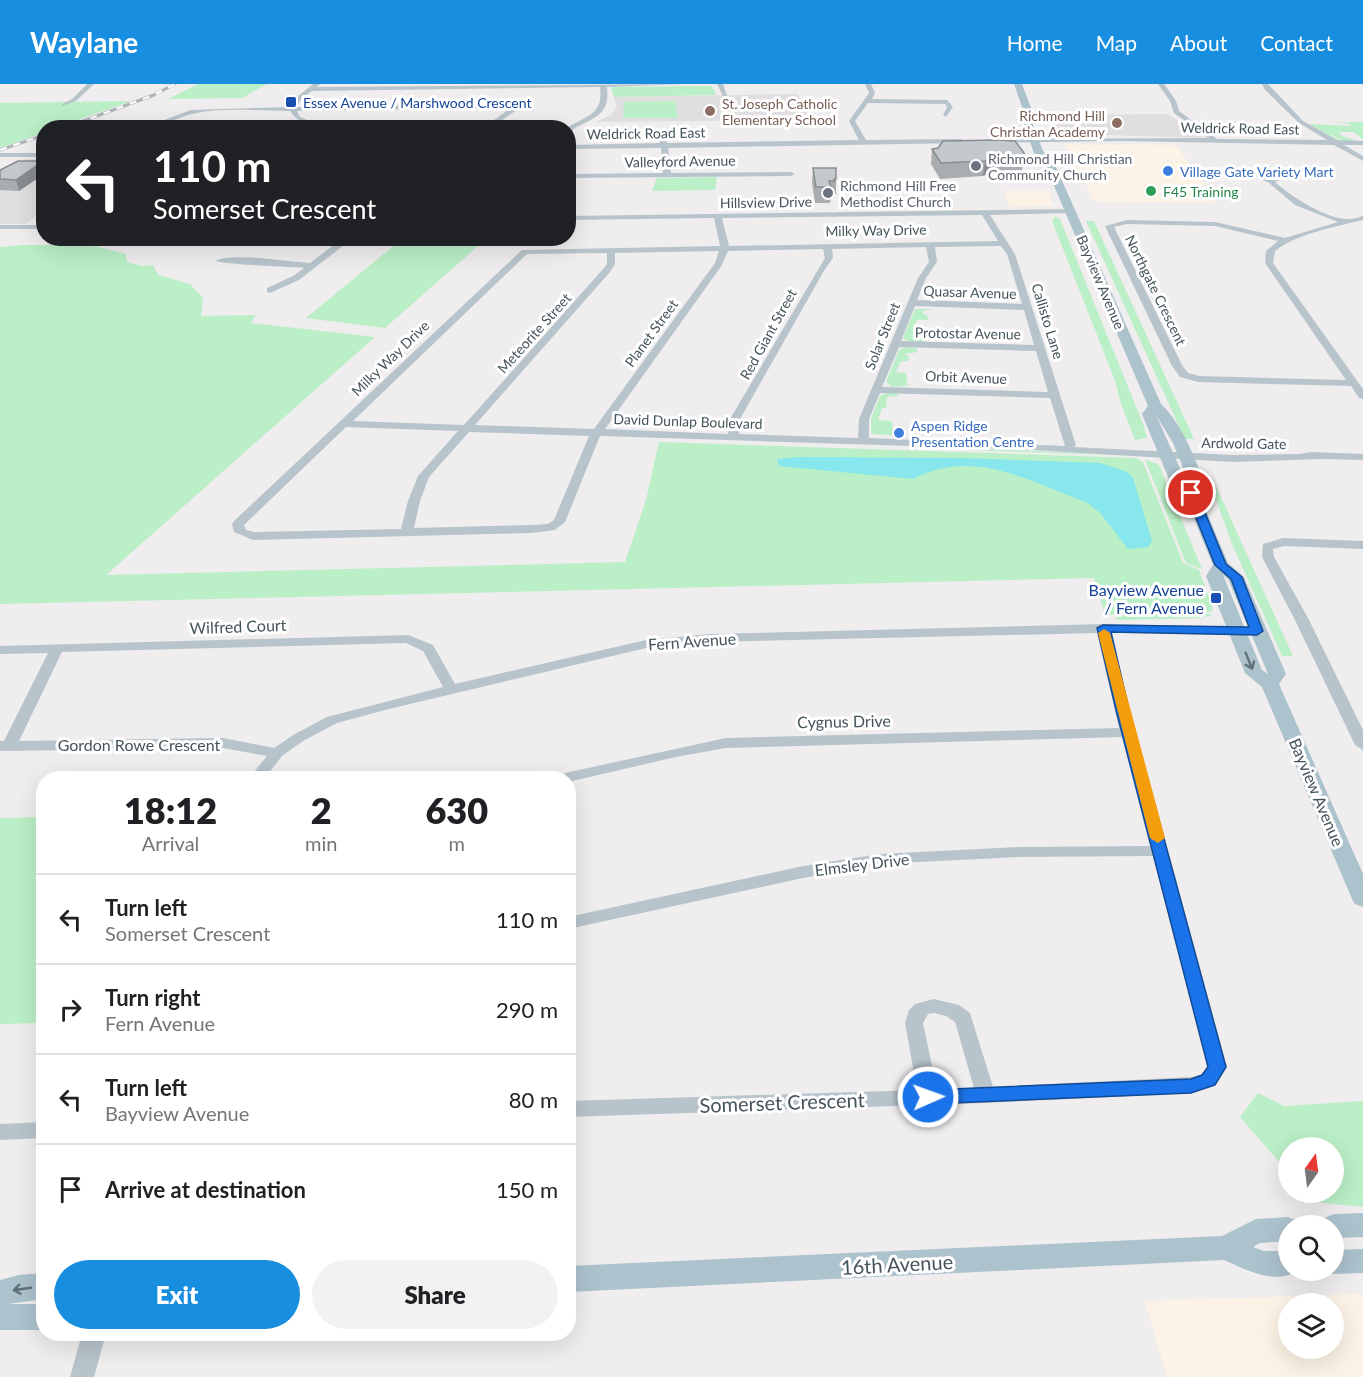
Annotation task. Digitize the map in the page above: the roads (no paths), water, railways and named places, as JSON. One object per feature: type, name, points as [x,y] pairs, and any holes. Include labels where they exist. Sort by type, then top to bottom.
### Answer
[{"type":"main road","name":"Bayview Avenue","points":[[1018,84],[1032,121],[1041,126],[1047,140],[1052,153],[1047,158]]},
{"type":"main road","name":"Bayview Avenue","points":[[1032,121],[1028,125],[1039,153],[1047,158],[1155,406],[1166,414],[1184,452],[1198,486],[1191,493]]},
{"type":"main road","name":"Bayview Avenue","points":[[1155,406],[1149,414],[1179,484],[1191,493],[1221,565],[1236,577],[1255,627],[1277,674],[1270,684]]},
{"type":"main road","name":"Bayview Avenue","points":[[1221,565],[1214,576],[1254,673],[1270,684],[1363,899]]},
{"type":"main road","points":[[1344,1226],[1363,1225]]},
{"type":"main road","name":"16th Avenue","points":[[1226,1248],[1256,1231],[1278,1230]]},
{"type":"main road","name":"16th Avenue","points":[[576,1279],[1226,1248],[1263,1264],[1278,1263]]},
{"type":"main road","points":[[1344,1262],[1363,1261]]},
{"type":"main road","points":[[0,1293],[36,1287]]},
{"type":"main road","points":[[0,1317],[36,1317]]},
{"type":"street","points":[[64,105],[74,100],[91,84]]},
{"type":"street","points":[[292,109],[299,98],[314,86],[684,84]]},
{"type":"street","points":[[720,84],[725,95]]},
{"type":"street","points":[[863,142],[853,126],[852,117],[869,101],[872,93],[868,84]]},
{"type":"street","points":[[1161,84],[1173,101],[1176,112],[1216,141]]},
{"type":"street","points":[[1265,84],[1294,117],[1363,159]]},
{"type":"street","points":[[576,125],[596,115],[603,107],[603,85]]},
{"type":"street","points":[[869,101],[947,102],[950,107],[946,115]]},
{"type":"street","points":[[168,120],[191,112],[292,109],[489,106],[508,107],[513,110],[498,120]]},
{"type":"street","points":[[292,109],[298,118],[303,120]]},
{"type":"street","points":[[663,134],[667,175]]},
{"type":"street","points":[[766,134],[770,144]]},
{"type":"street","name":"Weldrick Road East","points":[[576,147],[970,141]]},
{"type":"street","name":"Weldrick Road East","points":[[981,141],[1363,143]]},
{"type":"street","points":[[0,155],[36,155]]},
{"type":"street","name":"Valleyford Avenue","points":[[576,176],[791,174]]},
{"type":"street","points":[[1271,181],[1283,196],[1299,206],[1347,222]]},
{"type":"street","name":"Hillsview Drive","points":[[576,218],[1071,211]]},
{"type":"street","name":"Callisto Lane","points":[[984,212],[1011,254],[1070,445]]},
{"type":"street","points":[[717,216],[725,248]]},
{"type":"street","points":[[1363,218],[1286,241],[1272,249],[1269,256],[1269,263],[1363,396]]},
{"type":"street","name":"Northgate Crescent","points":[[1286,241],[1215,224],[1127,222],[1109,226],[1177,366],[1184,375],[1198,379],[1353,383]]},
{"type":"street","points":[[0,227],[36,227]]},
{"type":"street","name":"Milky Way Drive","points":[[597,433],[590,442],[559,522],[551,526],[254,536],[240,532],[238,524],[520,255],[537,251],[1004,243]]},
{"type":"street","name":"Solar Street","points":[[863,441],[864,420],[922,278],[933,262],[930,244]]},
{"type":"street","points":[[270,290],[296,278],[339,246]]},
{"type":"street","name":"Red Giant Street","points":[[733,437],[735,419],[821,268],[829,258],[827,246]]},
{"type":"street","name":"Planet Street","points":[[597,433],[719,263],[725,248]]},
{"type":"street","name":"Meteorite Street","points":[[407,531],[414,501],[424,476],[608,270],[611,264],[611,250]]},
{"type":"street","points":[[220,261],[240,260],[314,266]]},
{"type":"street","name":"Quasar Avenue","points":[[912,303],[1027,307]]},
{"type":"street","name":"Protostar Avenue","points":[[895,344],[1041,348]]},
{"type":"street","name":"Orbit Avenue","points":[[877,390],[1055,395]]},
{"type":"street","name":"David Dunlap Boulevard","points":[[342,424],[1032,447],[1070,445],[1165,452]]},
{"type":"street","name":"David Dunlap Boulevard","points":[[1032,447],[1055,450],[1165,452]]},
{"type":"street","name":"Ardwold Gate","points":[[1165,452],[1283,459],[1321,456],[1363,457]]},
{"type":"street","points":[[1363,544],[1274,543],[1267,548],[1268,557],[1301,618],[1363,745]]},
{"type":"street","name":"Fern Avenue","points":[[263,771],[277,753],[298,738],[332,720],[606,652],[677,640],[1103,628],[1157,628],[1185,631],[1235,626],[1255,627]]},
{"type":"street","name":"Somerset Crescent","points":[[576,1109],[986,1095],[1191,1086],[1208,1081],[1217,1067],[1214,1050],[1128,732],[1103,628]]},
{"type":"street","name":"Wilfred Court","points":[[0,650],[408,639],[428,648],[451,689]]},
{"type":"street","points":[[4,746],[57,649]]},
{"type":"street","name":"Cygnus Drive","points":[[576,775],[726,743],[1128,732]]},
{"type":"street","name":"Gordon Rowe Crescent","points":[[4,746],[223,743],[277,753]]},
{"type":"street","name":"Elmsley Drive","points":[[576,921],[803,872],[880,859],[1018,852],[1161,851]]},
{"type":"street","points":[[928,1097],[914,1023],[916,1015],[922,1009],[934,1006],[952,1010],[963,1018],[986,1095]]},
{"type":"street","points":[[0,1132],[36,1130]]},
{"type":"street","points":[[82,1377],[92,1341]]},
{"type":"water","points":[[800,457],[961,458],[1100,463],[1127,472],[1133,478],[1152,541],[1148,547],[1128,549],[1101,514],[1088,503],[1002,471],[958,466],[936,470],[913,479],[779,466],[777,459]]},
{"type":"railway","points":[[86,120],[154,95],[175,84]]},
{"type":"railway","points":[[0,150],[36,138]]},
{"type":"place","name":"Essex Avenue / Marshwood Crescent","points":[[291,102]]},
{"type":"place","name":"St. Joseph Catholic Elementary School","points":[[710,111]]},
{"type":"place","name":"Richmond Hill Christian Academy","points":[[1117,123]]},
{"type":"place","name":"Richmond Hill Christian Community Church","points":[[976,166]]},
{"type":"place","name":"Village Gate Variety Mart","points":[[1168,171]]},
{"type":"place","name":"F45 Training","points":[[1151,191]]},
{"type":"place","name":"Richmond Hill Free Methodist Church","points":[[828,193]]},
{"type":"place","name":"Aspen Ridge Presentation Centre","points":[[899,433]]},
{"type":"place","name":"Bayview Avenue / Fern Avenue","points":[[1216,598]]}]
